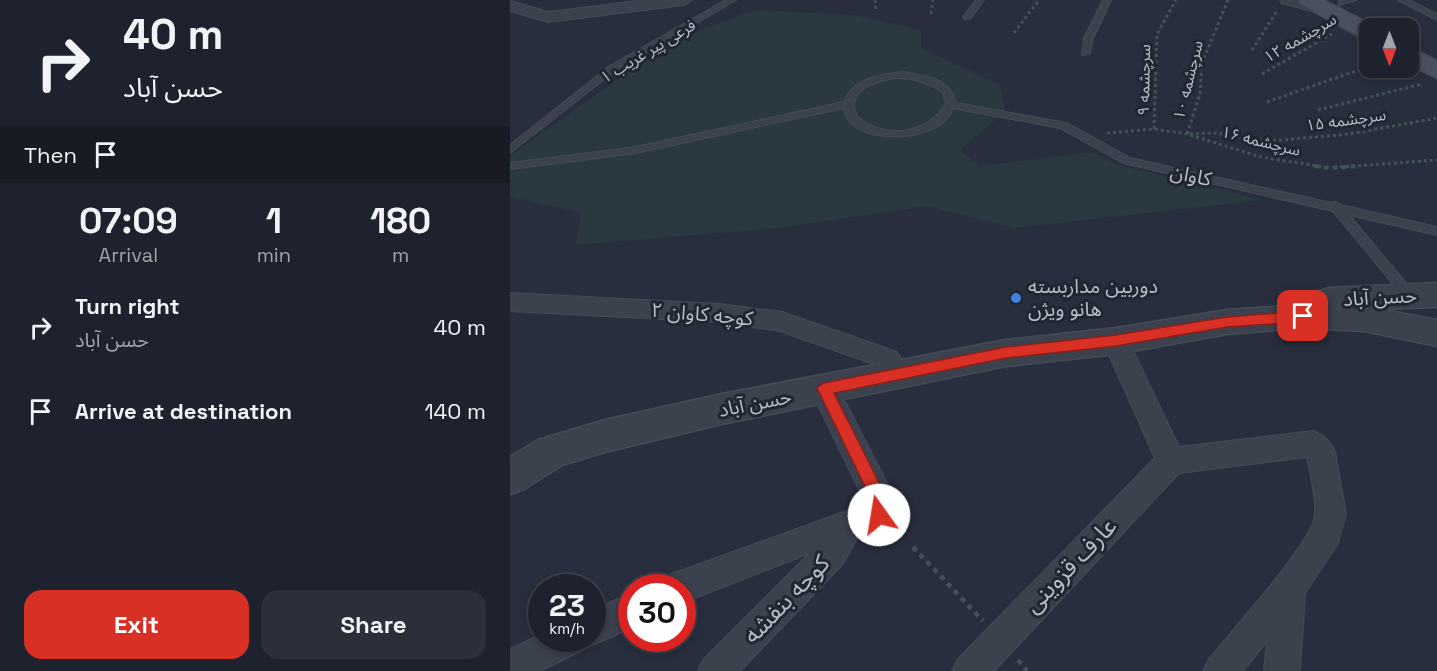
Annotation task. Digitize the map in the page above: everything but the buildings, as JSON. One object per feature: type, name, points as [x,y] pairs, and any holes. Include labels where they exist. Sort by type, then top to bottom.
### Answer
[{"type":"main road","points":[[1308,0],[1339,3],[1370,18]]},
{"type":"main road","points":[[1339,3],[1351,23],[1359,27]]},
{"type":"main road","points":[[1419,44],[1437,53]]},
{"type":"main road","points":[[1419,65],[1432,77]]},
{"type":"street","points":[[510,6],[548,17],[684,0]]},
{"type":"street","points":[[1283,5],[1339,3]]},
{"type":"street","name":"حسن آباد","points":[[510,450],[550,434],[643,409],[792,374],[1209,310],[1295,301],[1423,294]]},
{"type":"street","name":"کوچه کاوان ۲","points":[[510,302],[719,313],[782,322],[888,359]]},
{"type":"street","name":"حسن آباد","points":[[510,477],[551,452],[722,409],[1006,352],[1116,341],[1227,322],[1303,316],[1364,319],[1437,333]]},
{"type":"street","points":[[1116,341],[1171,460],[1313,444],[1317,446],[1323,461],[1331,514],[1327,532],[1289,588],[1221,671]]},
{"type":"street","points":[[696,581],[849,523],[874,519],[879,515],[882,505],[824,388]]},
{"type":"street","name":"عارف قزوینی","points":[[970,671],[1171,460]]},
{"type":"street","name":"کوچه بنفشه","points":[[716,671],[831,554],[849,523]]},
{"type":"street","points":[[1282,671],[1289,588]]},
{"type":"street","points":[[510,667],[542,652]]},
{"type":"lane","name":"فرعی پیر غریب ۱","points":[[510,150],[613,68],[732,0]]},
{"type":"lane","points":[[967,17],[980,0]]},
{"type":"lane","points":[[1084,53],[1088,34],[1100,19],[1107,0]]},
{"type":"lane","points":[[1402,0],[1437,17]]},
{"type":"lane","points":[[904,75],[920,76],[944,87],[951,96],[952,105],[948,115],[938,124],[905,134],[870,130],[857,123],[849,114],[848,104],[852,95],[873,80],[904,75]]},
{"type":"lane","points":[[510,166],[636,150],[848,104]]},
{"type":"lane","name":"کاوان","points":[[952,105],[1063,125],[1127,161],[1335,206],[1437,231]]},
{"type":"lane","points":[[1335,206],[1423,294]]},
{"type":"path","points":[[875,0],[876,11]]},
{"type":"path","points":[[931,14],[933,0]]},
{"type":"path","points":[[1014,33],[1039,0]]},
{"type":"path","name":"سرچشمه ۹","points":[[1154,129],[1157,34],[1176,0]]},
{"type":"path","name":"سرچشمه ۱۰","points":[[1187,134],[1200,94],[1202,63],[1220,14],[1228,0]]},
{"type":"path","points":[[1252,50],[1283,5]]},
{"type":"path","name":"سرچشمه ۱۲","points":[[1262,74],[1351,23]]},
{"type":"path","points":[[1267,102],[1359,70]]},
{"type":"path","points":[[1318,110],[1432,77]]},
{"type":"path","name":"سرچشمه ۱۵","points":[[1187,134],[1215,132],[1270,141],[1349,134],[1437,118]]},
{"type":"path","name":"۱۶ سرچشمه","points":[[1081,135],[1154,129],[1187,134],[1261,157],[1329,168],[1437,160]]},
{"type":"path","points":[[913,547],[999,639]]},
{"type":"shaded area","points":[[756,10],[855,15],[921,30],[921,48],[1000,85],[1005,111],[960,150],[980,166],[1091,152],[1119,165],[1263,200],[1014,228],[927,206],[779,228],[576,245],[581,212],[510,197],[510,156],[674,39]]},
{"type":"place","name":"دوربین مداربسته هانو ویژن","points":[[1016,298]]},
{"type":"route","points":[[879,515],[882,505],[824,388],[1006,352],[1116,341],[1227,322],[1303,316]]}]
